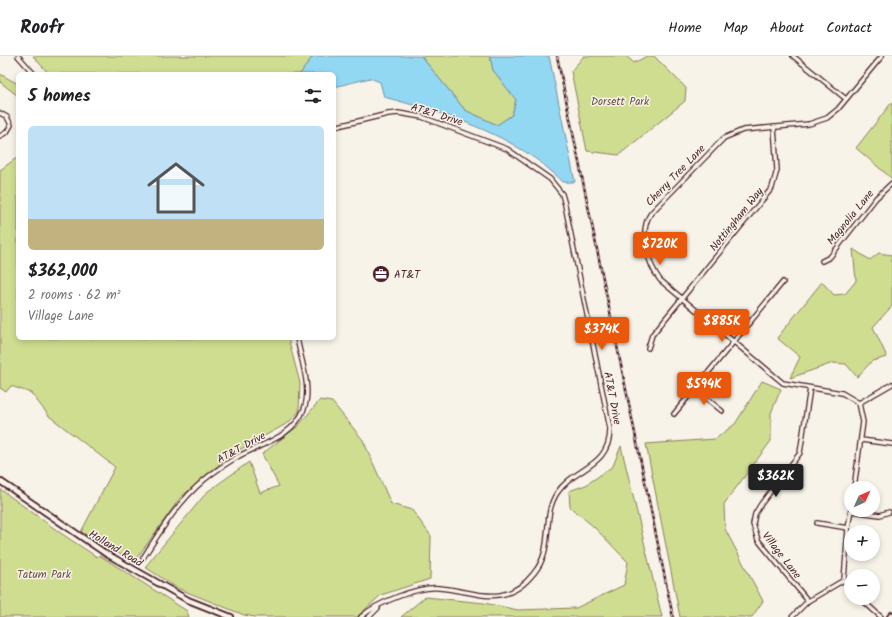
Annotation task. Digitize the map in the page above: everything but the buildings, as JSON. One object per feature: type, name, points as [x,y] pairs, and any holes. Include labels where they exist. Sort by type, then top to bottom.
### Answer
[{"type":"street","points":[[18,56],[32,72]]},
{"type":"street","points":[[793,56],[846,100]]},
{"type":"street","name":"Cherry Tree Lane","points":[[859,403],[842,393],[783,383],[664,284],[654,271],[645,234],[647,218],[724,138],[743,130],[809,124],[820,121],[833,113],[846,100],[882,56]]},
{"type":"street","points":[[0,113],[7,117],[11,125],[7,132],[0,136]]},
{"type":"street","name":"AT&T Drive","points":[[336,126],[377,115],[398,113],[416,116],[497,144],[550,179],[562,194],[565,205],[610,429],[608,444],[600,459],[566,484],[556,494],[550,512],[545,556],[535,572],[523,584],[496,596],[477,596],[439,588],[424,589],[380,605],[361,617]]},
{"type":"street","name":"Nottingham Way","points":[[648,348],[652,335],[772,188],[777,170],[774,128]]},
{"type":"street","name":"Magnolia Lane","points":[[822,262],[833,253],[876,198],[892,183]]},
{"type":"street","points":[[674,414],[783,282]]},
{"type":"street","name":"AT&T Drive","points":[[143,558],[170,516],[194,488],[227,463],[281,435],[299,419],[304,411],[307,395],[297,340]]},
{"type":"street","points":[[855,481],[863,416],[859,403],[892,384]]},
{"type":"street","name":"Village Lane","points":[[808,601],[758,540],[753,524],[755,514],[761,504],[800,453],[810,388]]},
{"type":"street","points":[[695,389],[722,411]]},
{"type":"street","points":[[861,440],[892,444]]},
{"type":"street","name":"Holland Road","points":[[0,481],[105,553],[188,600],[231,617]]},
{"type":"street","points":[[880,515],[889,512]]},
{"type":"street","points":[[817,524],[844,527]]},
{"type":"street","points":[[792,617],[808,601],[844,580]]},
{"type":"street","points":[[369,617],[380,605]]},
{"type":"street","points":[[868,605],[881,617]]},
{"type":"green space","points":[[33,56],[313,56],[301,72],[47,72]]},
{"type":"green space","points":[[421,56],[490,56],[493,70],[516,99],[512,115],[497,125],[465,110]]},
{"type":"green space","name":"Dorsett Park","points":[[584,56],[626,56],[634,63],[647,56],[654,56],[686,88],[685,101],[619,155],[587,151],[571,71]]},
{"type":"green space","points":[[0,74],[16,83],[16,94],[0,82]]},
{"type":"green space","points":[[892,102],[892,177],[891,178],[856,148]]},
{"type":"green space","points":[[16,158],[16,340],[289,340],[300,383],[299,412],[288,423],[230,455],[180,498],[134,562],[81,532],[115,467],[49,416],[31,393],[11,386],[6,392],[0,388],[0,170]]},
{"type":"green space","points":[[853,249],[870,260],[879,253],[892,255],[892,306],[873,327],[887,357],[872,361],[857,377],[846,364],[833,363],[790,378],[800,357],[777,338],[822,282],[834,295],[845,294],[856,281]]},
{"type":"green space","points":[[762,381],[781,389],[771,413],[771,441],[724,504],[725,529],[763,601],[752,617],[680,617],[646,444],[715,439],[735,424]]},
{"type":"green space","points":[[320,400],[332,402],[363,440],[391,504],[412,510],[431,536],[430,579],[381,595],[357,617],[255,617],[244,615],[177,588],[145,567],[207,492],[249,462],[260,493],[279,486],[262,454],[298,426]]},
{"type":"green space","points":[[621,446],[662,617],[401,617],[425,597],[484,603],[518,610],[576,608],[624,585],[628,562],[594,527],[570,507],[569,491],[586,485],[613,466]]},
{"type":"green space","name":"Tatum Park","points":[[0,489],[62,534],[97,557],[99,555],[187,611],[189,617],[0,617]]},
{"type":"water","points":[[313,56],[421,56],[465,110],[497,125],[512,115],[516,100],[493,70],[490,56],[549,56],[575,182],[563,182],[544,165],[502,138],[456,119],[384,97],[380,82],[370,78],[336,86],[336,72],[301,72]]},
{"type":"railway","points":[[557,56],[673,617]]},
{"type":"place","name":"AT&T","points":[[381,274]]}]
